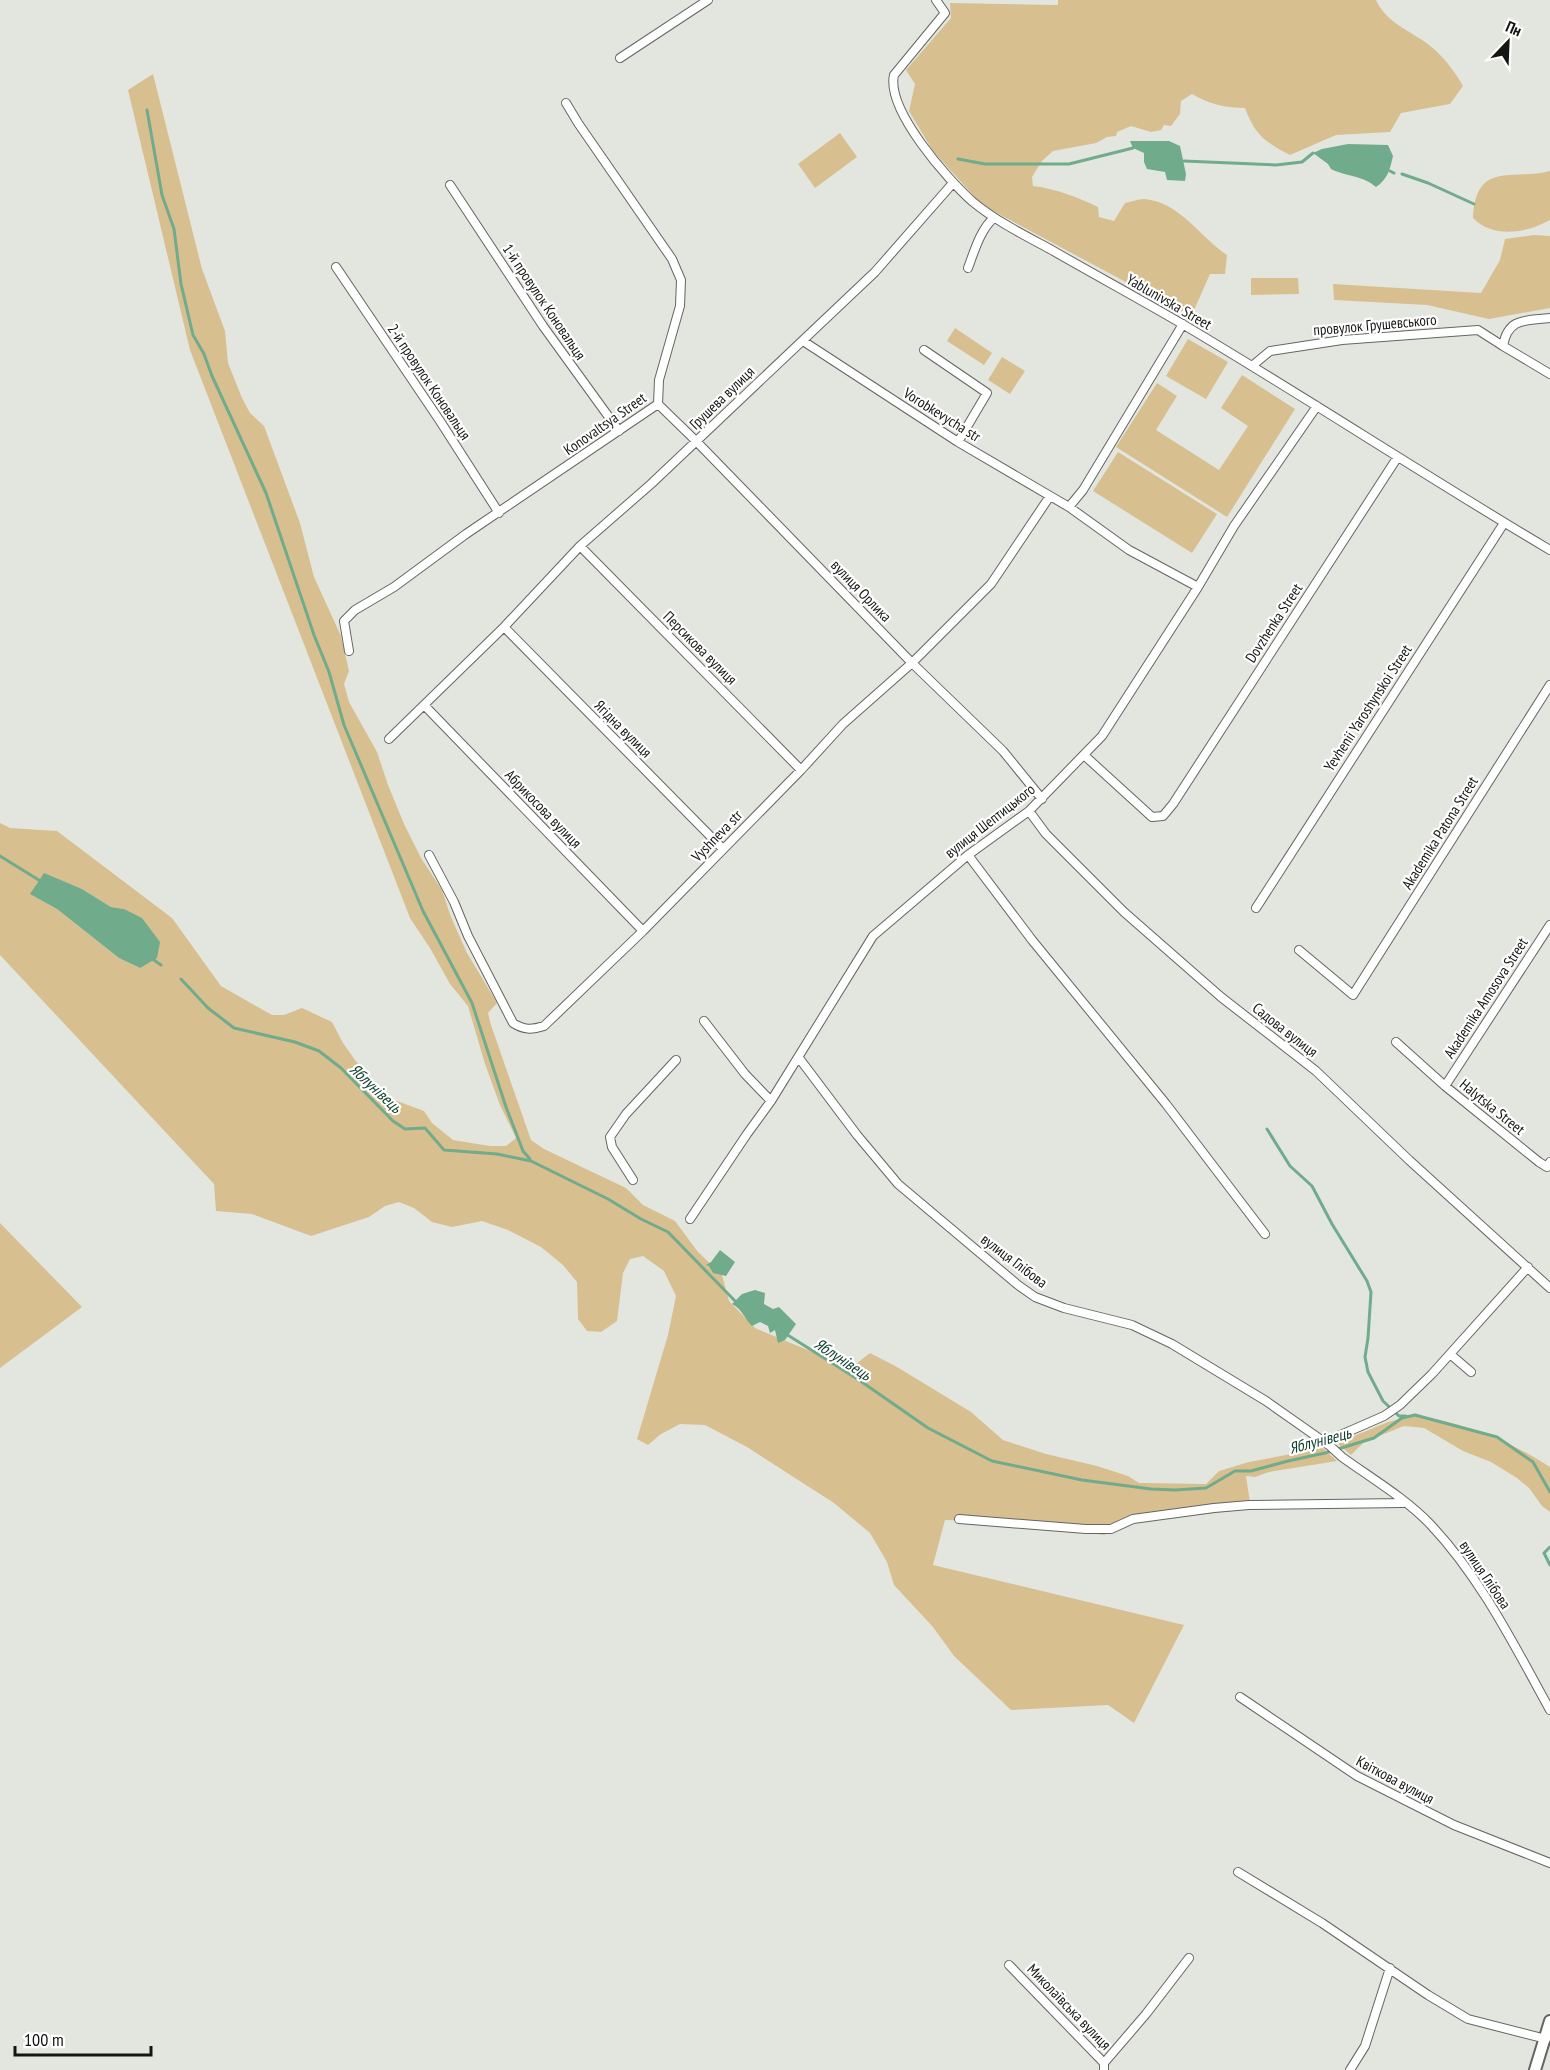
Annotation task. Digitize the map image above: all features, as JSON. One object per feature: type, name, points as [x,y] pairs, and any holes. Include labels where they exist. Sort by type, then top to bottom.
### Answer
[{"type":"main road","points":[[1535,2070],[1550,2021]]},
{"type":"street","points":[[620,58],[708,0]]},
{"type":"street","name":"Yablunivska Street","points":[[936,0],[945,13],[894,75],[892,83],[899,107],[928,152],[953,183],[974,203],[994,218],[1183,324],[1397,458],[1550,550]]},
{"type":"street","name":"Konovaltsya Street","points":[[349,651],[344,621],[355,610],[394,587],[657,404],[660,380],[680,306],[681,280],[672,258],[566,103]]},
{"type":"street","name":"Грушева вулиця","points":[[389,739],[504,627],[580,546],[803,342],[874,272],[953,183]]},
{"type":"street","name":"1-й провулок Коновальця","points":[[450,185],[543,326],[620,431]]},
{"type":"street","points":[[968,268],[982,235],[994,218]]},
{"type":"street","name":"2-й провулок Коновальця","points":[[336,267],[440,421],[498,513]]},
{"type":"street","points":[[1503,346],[1511,325],[1550,318]]},
{"type":"street","points":[[1069,507],[1083,490],[1183,324]]},
{"type":"street","name":"провулок Грушевського","points":[[1252,366],[1270,351],[1353,339],[1478,330],[1550,374]]},
{"type":"street","name":"Vorobkevycha str","points":[[803,342],[958,442],[1069,507],[1129,550],[1198,587]]},
{"type":"street","points":[[924,350],[987,393],[958,442]]},
{"type":"street","name":"вулиця Орлика","points":[[657,404],[696,441],[912,663],[1003,751],[1042,798]]},
{"type":"street","name":"вулиця Шептицького","points":[[690,1219],[799,1058],[873,936],[968,855],[1029,811],[1102,736],[1198,587],[1234,526],[1317,406]]},
{"type":"street","name":"Dovzhenka Street","points":[[1085,756],[1152,817],[1162,816],[1173,804],[1397,458]]},
{"type":"street","name":"Vyshneva str","points":[[429,855],[513,1023],[522,1029],[532,1030],[543,1026],[643,931],[843,724],[912,663],[991,584],[1050,496]]},
{"type":"street","name":"Yevhenii Yaroshynskoi Street","points":[[1256,908],[1504,523]]},
{"type":"street","name":"Персикова вулиця","points":[[580,546],[801,770]]},
{"type":"street","name":"Ягідна вулиця","points":[[504,627],[723,849]]},
{"type":"street","name":"Akademika Patona Street","points":[[1299,950],[1353,995],[1550,685]]},
{"type":"street","name":"Абрикосова вулиця","points":[[424,705],[643,931]]},
{"type":"street","name":"Садова вулиця","points":[[1029,811],[1046,834],[1124,912],[1221,997],[1316,1071],[1409,1160],[1550,1288]]},
{"type":"street","points":[[968,855],[1032,940],[1166,1104],[1265,1234]]},
{"type":"street","name":"Akademika Amosova Street","points":[[1445,1086],[1550,925]]},
{"type":"street","points":[[704,1021],[745,1074],[771,1101]]},
{"type":"street","name":"Halytska Street","points":[[1396,1042],[1445,1086],[1549,1166]]},
{"type":"street","name":"вулиця Глібова","points":[[799,1058],[857,1135],[898,1184],[1018,1285],[1035,1297],[1064,1308],[1132,1325],[1172,1344],[1266,1401],[1329,1445],[1428,1522],[1463,1562],[1550,1710]]},
{"type":"street","points":[[633,1180],[612,1147],[610,1137],[626,1114],[676,1059]]},
{"type":"street","points":[[1329,1445],[1336,1437],[1384,1416],[1400,1405],[1450,1354],[1528,1267]]},
{"type":"street","points":[[1450,1354],[1471,1372]]},
{"type":"street","points":[[959,1519],[1111,1529],[1133,1519],[1214,1508],[1249,1505],[1405,1503]]},
{"type":"street","name":"Квіткова вулиця","points":[[1240,1697],[1357,1776],[1454,1826],[1550,1863]]},
{"type":"street","points":[[1238,1872],[1322,1923],[1468,2019],[1546,2038]]},
{"type":"street","points":[[1104,2066],[1189,1958]]},
{"type":"street","name":"Миколаївська вулиця","points":[[1009,1965],[1104,2066]]},
{"type":"street","points":[[1350,2070],[1365,2046],[1390,1968]]},
{"type":"shaded area","points":[[1058,0],[1376,0],[1381,9],[1394,22],[1427,43],[1438,53],[1463,86],[1450,104],[1401,113],[1390,132],[1336,135],[1290,155],[1262,137],[1245,108],[1217,105],[1192,94],[1181,101],[1180,114],[1171,126],[1164,125],[1161,130],[1151,132],[1131,126],[1117,132],[1116,136],[1107,137],[1096,143],[1053,151],[1042,161],[1032,177],[1033,186],[1059,191],[1082,200],[1098,207],[1099,217],[1114,221],[1125,203],[1139,199],[1157,202],[1179,213],[1227,255],[1225,274],[1210,274],[1191,317],[982,205],[933,151],[909,111],[915,84],[906,70],[951,18],[950,3],[1058,5]]},
{"type":"shaded area","points":[[153,74],[202,269],[225,331],[228,363],[250,413],[264,426],[300,523],[314,577],[341,636],[349,671],[344,684],[349,702],[377,752],[404,824],[421,858],[442,890],[467,953],[497,1003],[488,1013],[531,1140],[544,1149],[626,1188],[643,1205],[675,1221],[698,1252],[722,1275],[729,1301],[755,1328],[851,1368],[870,1353],[971,1412],[1003,1440],[1046,1454],[1097,1466],[1128,1476],[1139,1483],[1206,1484],[1219,1471],[1249,1462],[1323,1448],[1337,1461],[1269,1472],[1255,1477],[1246,1476],[1251,1509],[1136,1522],[1104,1535],[997,1522],[945,1520],[933,1565],[1184,1625],[1134,1723],[1108,1705],[1011,1710],[954,1656],[933,1627],[894,1585],[887,1562],[870,1533],[834,1503],[747,1447],[705,1425],[680,1424],[661,1434],[648,1445],[637,1439],[668,1335],[676,1296],[664,1271],[643,1256],[630,1259],[623,1273],[617,1321],[601,1332],[587,1331],[578,1319],[577,1282],[563,1265],[541,1247],[508,1230],[482,1221],[452,1227],[432,1222],[414,1208],[399,1202],[385,1206],[369,1217],[311,1236],[252,1214],[216,1211],[214,1184],[0,955],[0,823],[10,828],[57,831],[172,918],[221,986],[272,1015],[284,1015],[302,1008],[332,1022],[355,1060],[389,1098],[424,1111],[432,1123],[453,1140],[506,1146],[516,1138],[500,1105],[485,1064],[468,1006],[450,984],[410,918],[190,350],[128,90]],"holes":[[[44,874],[82,889],[111,907],[124,909],[140,968],[119,958],[57,909],[31,894]]]},
{"type":"shaded area","points":[[840,133],[857,157],[815,188],[798,164]]},
{"type":"shaded area","points":[[1130,141],[1169,141],[1180,146],[1186,174],[1185,181],[1167,180],[1165,172],[1147,169],[1144,153],[1133,148]]},
{"type":"shaded area","points":[[1348,144],[1388,145],[1393,156],[1391,165],[1386,177],[1376,187],[1365,180],[1331,169],[1313,153]]},
{"type":"shaded area","points":[[1550,171],[1550,220],[1521,231],[1510,232],[1490,229],[1473,218],[1481,188],[1489,180],[1498,176]]},
{"type":"shaded area","points":[[1534,235],[1550,236],[1550,308],[1489,319],[1427,305],[1334,300],[1333,284],[1481,293],[1500,260],[1505,239]]},
{"type":"shaded area","points":[[1251,278],[1298,278],[1299,294],[1251,295]]},
{"type":"shaded area","points":[[955,328],[992,353],[984,365],[947,341]]},
{"type":"shaded area","points":[[1188,339],[1228,362],[1206,399],[1166,376]]},
{"type":"shaded area","points":[[1002,357],[1025,371],[1010,394],[988,380]]},
{"type":"shaded area","points":[[1242,375],[1295,409],[1227,517],[1116,447],[1157,383],[1177,396],[1156,430],[1219,470],[1248,426],[1221,408]]},
{"type":"shaded area","points":[[1118,452],[1217,514],[1192,553],[1093,491]]},
{"type":"shaded area","points":[[44,873],[82,889],[111,907],[124,909],[142,918],[160,942],[157,958],[140,968],[119,958],[57,909],[30,894]]},
{"type":"shaded area","points":[[0,1223],[82,1307],[0,1368]]},
{"type":"shaded area","points":[[720,1250],[735,1262],[726,1276],[713,1273],[706,1265]]},
{"type":"shaded area","points":[[755,1290],[765,1293],[764,1304],[773,1309],[779,1307],[796,1324],[785,1340],[778,1343],[775,1330],[770,1333],[768,1326],[760,1322],[752,1326],[741,1311],[732,1304],[742,1294]]},
{"type":"shaded area","points":[[1415,1415],[1485,1434],[1550,1467],[1550,1512],[1517,1478],[1424,1428],[1404,1426],[1364,1442],[1351,1455],[1337,1443],[1388,1422]]},
{"type":"waterway","points":[[147,110],[162,195],[174,229],[181,284],[193,335],[204,354],[266,493],[314,635],[329,672],[344,725],[423,911],[472,1003],[506,1107],[523,1151],[530,1159]]},
{"type":"waterway","points":[[958,159],[985,164],[1069,164],[1133,148]]},
{"type":"waterway","points":[[1184,161],[1276,165],[1302,162],[1313,153]]},
{"type":"waterway","points":[[1390,171],[1394,173]]},
{"type":"waterway","points":[[1402,174],[1474,204]]},
{"type":"waterway","name":"Яблунівець","points":[[0,856],[42,882]]},
{"type":"waterway","name":"Яблунівець","points":[[151,958],[161,965]]},
{"type":"waterway","name":"Яблунівець","points":[[181,979],[208,1008],[234,1028],[295,1042],[319,1051],[341,1068],[393,1121],[405,1129],[425,1128],[444,1150],[497,1154],[531,1161],[668,1232],[737,1303]]},
{"type":"waterway","points":[[1267,1129],[1290,1166],[1312,1186],[1367,1281],[1371,1292],[1365,1357],[1368,1372],[1383,1401],[1399,1416],[1406,1416]]},
{"type":"waterway","name":"Яблунівець","points":[[786,1334],[859,1380],[928,1428],[992,1461],[1082,1480],[1151,1489],[1206,1488],[1235,1471],[1251,1471],[1374,1438],[1402,1418],[1415,1415],[1497,1437],[1533,1462],[1550,1492]]},
{"type":"waterway","name":"Яблунівець","points":[[1550,1547],[1544,1553],[1550,1565]]}]
